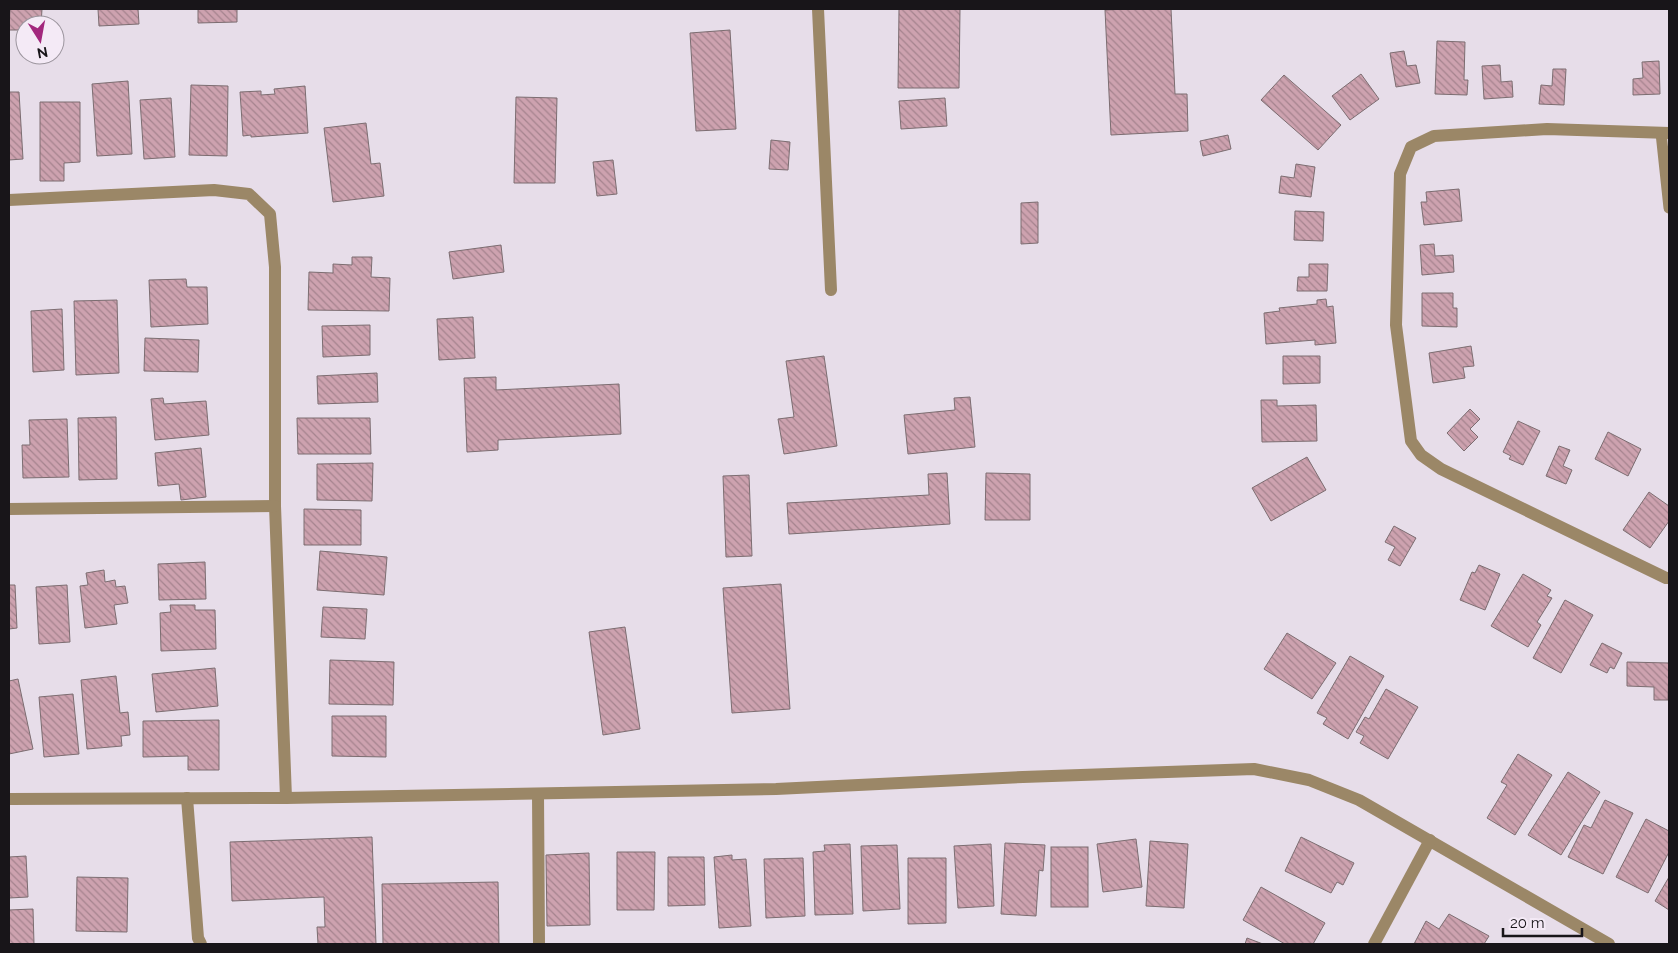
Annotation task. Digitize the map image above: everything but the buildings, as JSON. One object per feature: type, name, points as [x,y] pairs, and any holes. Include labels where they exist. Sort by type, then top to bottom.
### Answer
[{"type":"street","points":[[818,9],[832,290]]},
{"type":"street","points":[[1665,134],[1548,129],[1434,136],[1411,147],[1400,174],[1396,325],[1411,441],[1421,455],[1442,469],[1669,578]]},
{"type":"street","points":[[9,200],[214,190],[249,194],[270,214],[275,267],[275,506],[286,798]]},
{"type":"street","points":[[9,509],[275,506]]},
{"type":"street","points":[[9,799],[286,798],[776,789],[1254,769],[1309,780],[1358,800],[1609,944]]},
{"type":"street","points":[[538,794],[539,944]]},
{"type":"street","points":[[187,798],[198,938],[201,944]]},
{"type":"street","points":[[1374,944],[1430,840]]},
{"type":"lane","points":[[1665,134],[1669,208]]}]
